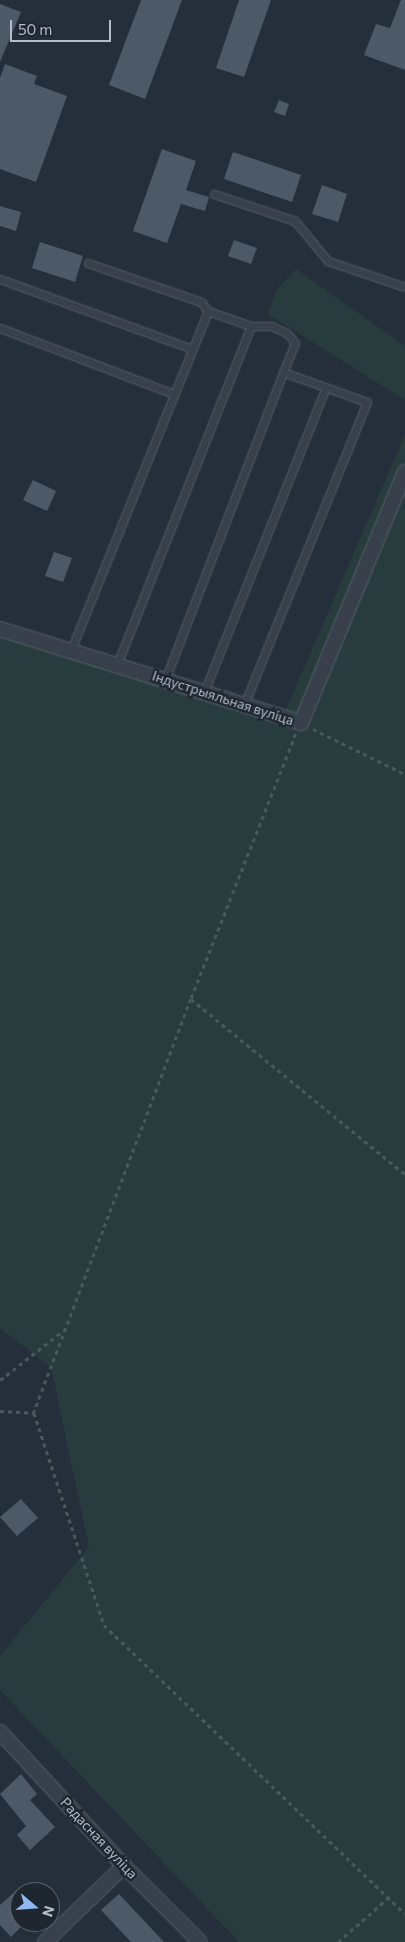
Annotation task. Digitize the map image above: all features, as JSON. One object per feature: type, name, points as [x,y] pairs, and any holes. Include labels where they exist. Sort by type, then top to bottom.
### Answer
[{"type":"street","name":"Індустрыяльная вуліца","points":[[0,628],[301,723],[405,472]]},
{"type":"street","name":"Радасная вуліца","points":[[0,1732],[124,1866],[200,1942]]},
{"type":"street","points":[[45,1942],[124,1866]]},
{"type":"lane","points":[[214,194],[295,221],[328,261],[405,287]]},
{"type":"lane","points":[[88,263],[201,302],[208,311],[251,326],[271,326],[287,333],[295,343],[165,680]]},
{"type":"lane","points":[[0,280],[192,349]]},
{"type":"lane","points":[[71,650],[208,311]]},
{"type":"lane","points":[[117,665],[251,326]]},
{"type":"lane","points":[[0,328],[174,394]]},
{"type":"lane","points":[[244,705],[367,402],[283,372]]},
{"type":"lane","points":[[204,692],[326,387]]},
{"type":"path","points":[[405,774],[301,723],[191,999],[34,1413],[104,1624],[405,1914]]},
{"type":"path","points":[[191,999],[405,1174]]},
{"type":"path","points":[[0,1380],[65,1329]]},
{"type":"path","points":[[0,1411],[34,1413]]},
{"type":"path","points":[[338,1942],[388,1898]]},
{"type":"green space","points":[[296,269],[405,346],[405,400],[268,314],[277,289]]},
{"type":"green space","points":[[405,435],[405,1942],[239,1942],[0,1690],[0,1656],[89,1547],[51,1367],[0,1328],[0,631],[284,714]]},
{"type":"building","points":[[141,0],[182,0],[145,99],[109,85]]},
{"type":"building","points":[[239,0],[271,0],[244,77],[216,68]]},
{"type":"building","points":[[401,0],[405,0],[405,70],[364,55],[376,24],[390,28]]},
{"type":"building","points":[[0,4],[21,12],[0,62]]},
{"type":"building","points":[[5,64],[37,76],[34,84],[67,96],[36,182],[0,169],[0,78]]},
{"type":"building","points":[[279,100],[289,104],[285,116],[274,112]]},
{"type":"building","points":[[162,149],[196,161],[186,190],[209,197],[205,211],[181,204],[167,243],[133,231]]},
{"type":"building","points":[[233,152],[301,175],[292,202],[224,179]]},
{"type":"building","points":[[322,185],[347,194],[338,222],[312,214]]},
{"type":"building","points":[[0,206],[21,212],[16,231],[0,226]]},
{"type":"building","points":[[234,240],[257,248],[251,264],[228,256]]},
{"type":"building","points":[[40,242],[83,256],[75,282],[32,268]]},
{"type":"building","points":[[33,480],[56,491],[47,511],[23,500]]},
{"type":"building","points":[[54,552],[72,558],[63,582],[45,576]]},
{"type":"building","points":[[21,1499],[38,1518],[17,1536],[0,1517]]},
{"type":"building","points":[[21,1774],[37,1794],[30,1800],[55,1827],[30,1850],[17,1835],[26,1826],[0,1794]]},
{"type":"building","points":[[119,1894],[164,1942],[131,1942],[101,1910]]},
{"type":"building","points":[[10,1896],[10,1932],[16,1932],[11,1937],[0,1925],[0,1905]]}]
